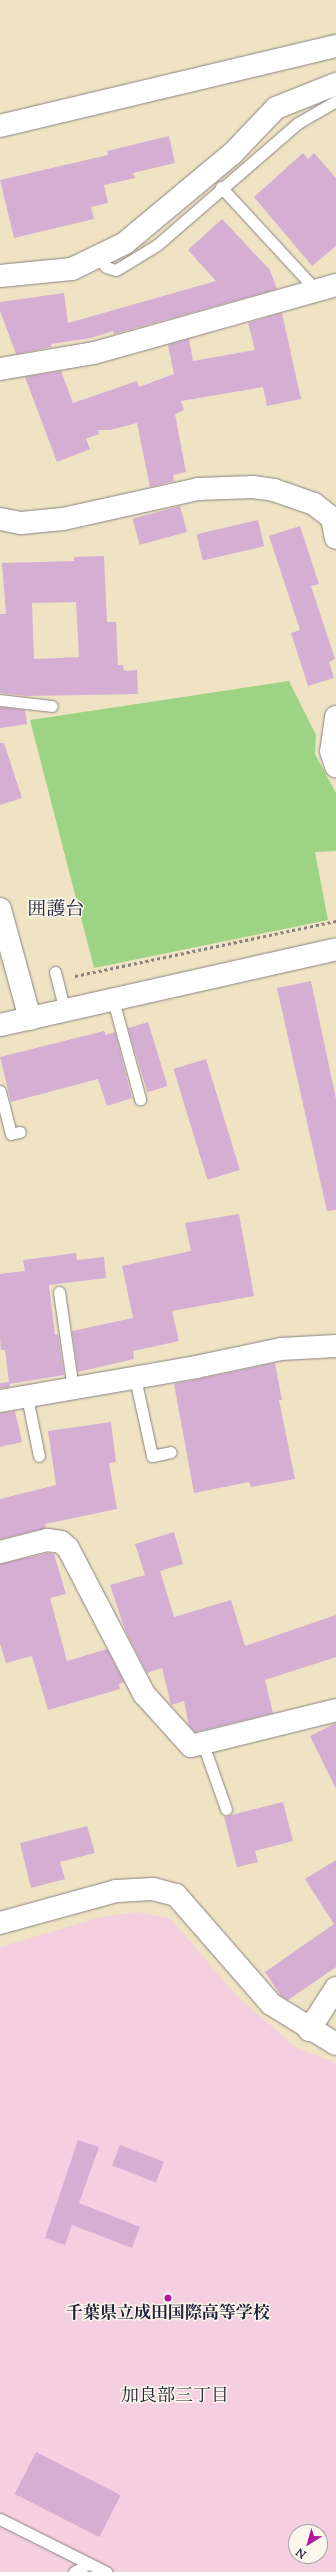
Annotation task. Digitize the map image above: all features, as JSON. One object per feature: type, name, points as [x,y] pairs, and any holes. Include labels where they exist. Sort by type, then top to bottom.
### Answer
[{"type":"street","points":[[0,126],[336,46]]},
{"type":"street","points":[[0,276],[72,269],[125,243],[232,154],[276,108],[336,84]]},
{"type":"street","points":[[0,369],[94,353],[326,288]]},
{"type":"street","points":[[0,519],[21,523],[63,519],[198,489],[253,487],[274,490],[314,504],[332,518],[336,538]]},
{"type":"street","points":[[336,717],[332,751],[336,766]]},
{"type":"street","points":[[0,909],[30,1019]]},
{"type":"street","points":[[0,1026],[336,949]]},
{"type":"street","points":[[0,1401],[135,1378],[281,1349],[336,1346]]},
{"type":"street","points":[[0,1552],[47,1540],[61,1542],[68,1548],[144,1694],[191,1746],[336,1710]]},
{"type":"street","points":[[0,1923],[116,1891],[153,1889],[176,1895],[271,2004],[309,2030],[336,2044]]},
{"type":"street","points":[[309,2030],[336,1988]]},
{"type":"lane","points":[[98,257],[106,267],[116,270],[157,244],[220,187],[298,123],[336,101]]},
{"type":"lane","points":[[220,187],[326,288]]},
{"type":"lane","points":[[0,700],[52,706]]},
{"type":"lane","points":[[56,976],[64,1011]]},
{"type":"lane","points":[[113,1000],[140,1099]]},
{"type":"lane","points":[[0,1091],[11,1134],[20,1132]]},
{"type":"lane","points":[[59,1292],[73,1389]]},
{"type":"lane","points":[[135,1378],[152,1456],[171,1452]]},
{"type":"lane","points":[[27,1397],[39,1456]]},
{"type":"lane","points":[[203,1744],[226,1809]]},
{"type":"lane","points":[[0,2519],[106,2572]]},
{"type":"lane","points":[[74,2572],[88,2564]]},
{"type":"path","points":[[56,976],[336,921]]},
{"type":"shaded area","name":"千葉県立成田国際高等学校","points":[[137,1912],[170,1918],[236,1995],[295,2047],[336,2063],[336,2572],[0,2572],[0,1947],[98,1918]]},
{"type":"green space","points":[[289,681],[316,735],[315,754],[336,793],[336,851],[315,852],[328,920],[94,968],[30,720]]},
{"type":"building","points":[[169,136],[175,163],[133,173],[135,178],[104,185],[108,203],[91,207],[94,219],[14,238],[0,180],[108,155],[107,151]]},
{"type":"building","points":[[303,153],[308,159],[314,153],[336,178],[336,246],[312,266],[254,197]]},
{"type":"building","points":[[222,219],[270,270],[277,289],[114,334],[113,331],[91,338],[51,344],[52,347],[16,354],[0,311],[0,302],[64,293],[68,323],[216,281],[188,250]]},
{"type":"building","points":[[282,313],[301,399],[267,406],[263,387],[181,401],[184,410],[175,414],[186,472],[173,475],[174,481],[150,487],[137,423],[110,430],[98,430],[99,434],[86,439],[90,449],[57,462],[25,377],[61,371],[73,403],[137,381],[139,387],[174,374],[168,345],[189,339],[193,361],[255,350],[248,323]]},
{"type":"building","points":[[180,506],[187,532],[140,545],[133,519]]},
{"type":"building","points":[[258,520],[264,546],[203,560],[197,534]]},
{"type":"building","points":[[300,526],[319,584],[311,586],[335,659],[329,662],[334,678],[308,686],[291,633],[300,630],[269,536]]},
{"type":"building","points":[[104,556],[107,622],[116,622],[118,665],[123,665],[124,671],[137,670],[138,694],[27,696],[0,693],[0,614],[6,614],[2,563],[74,561],[74,557]],"holes":[[[76,602],[79,657],[34,659],[32,603]]]},
{"type":"building","points":[[0,707],[25,710],[27,724],[0,728]]},
{"type":"building","points":[[0,743],[4,743],[22,798],[0,805]]},
{"type":"building","points":[[311,981],[336,1099],[336,1210],[327,1211],[277,988]]},
{"type":"building","points":[[148,1022],[168,1086],[148,1092],[128,1028]]},
{"type":"building","points":[[104,1031],[106,1035],[115,1032],[132,1098],[107,1106],[98,1079],[11,1102],[0,1057]]},
{"type":"building","points":[[206,1059],[240,1170],[207,1180],[173,1069]]},
{"type":"building","points":[[239,1214],[254,1296],[172,1311],[179,1341],[133,1351],[134,1359],[78,1372],[72,1331],[133,1318],[122,1266],[191,1251],[185,1223]]},
{"type":"building","points":[[76,1253],[77,1260],[104,1257],[106,1278],[49,1285],[55,1335],[58,1334],[64,1375],[9,1384],[10,1387],[0,1388],[0,1383],[9,1382],[5,1350],[1,1350],[0,1338],[0,1274],[25,1271],[23,1260]]},
{"type":"building","points":[[275,1363],[282,1400],[279,1400],[295,1479],[251,1487],[249,1482],[194,1493],[174,1384]]},
{"type":"building","points":[[15,1411],[22,1442],[0,1447],[0,1413]]},
{"type":"building","points":[[111,1422],[116,1462],[109,1463],[117,1509],[45,1524],[46,1528],[0,1539],[0,1499],[56,1485],[48,1431]]},
{"type":"building","points":[[174,1532],[183,1564],[160,1571],[174,1617],[231,1600],[245,1646],[336,1615],[336,1657],[265,1680],[273,1713],[195,1732],[189,1726],[184,1701],[171,1705],[162,1668],[147,1673],[125,1630],[110,1585],[145,1575],[135,1544]]},
{"type":"building","points":[[48,1553],[54,1554],[66,1594],[50,1598],[67,1661],[107,1649],[124,1682],[119,1684],[120,1689],[48,1710],[32,1656],[6,1663],[0,1644],[0,1564]]},
{"type":"building","points":[[336,1723],[336,1789],[310,1736]]},
{"type":"building","points":[[283,1802],[293,1841],[255,1851],[258,1862],[237,1867],[224,1817]]},
{"type":"building","points":[[87,1826],[95,1853],[60,1862],[65,1879],[31,1888],[20,1843]]},
{"type":"building","points":[[336,1860],[336,1967],[288,2000],[281,1996],[265,1972],[334,1924],[305,1879]]},
{"type":"building","points":[[78,2140],[99,2147],[79,2203],[140,2227],[132,2248],[72,2225],[65,2245],[45,2238]]},
{"type":"building","points":[[120,2145],[164,2162],[156,2182],[112,2166]]},
{"type":"building","points":[[36,2452],[121,2495],[99,2537],[15,2494]]},
{"type":"place","name":"千葉県立成田国際高等学校","points":[[168,2298]]},
{"type":"district","name":"囲護台","points":[[56,911]]},
{"type":"district","name":"加良部三丁目","points":[[175,2397]]}]
